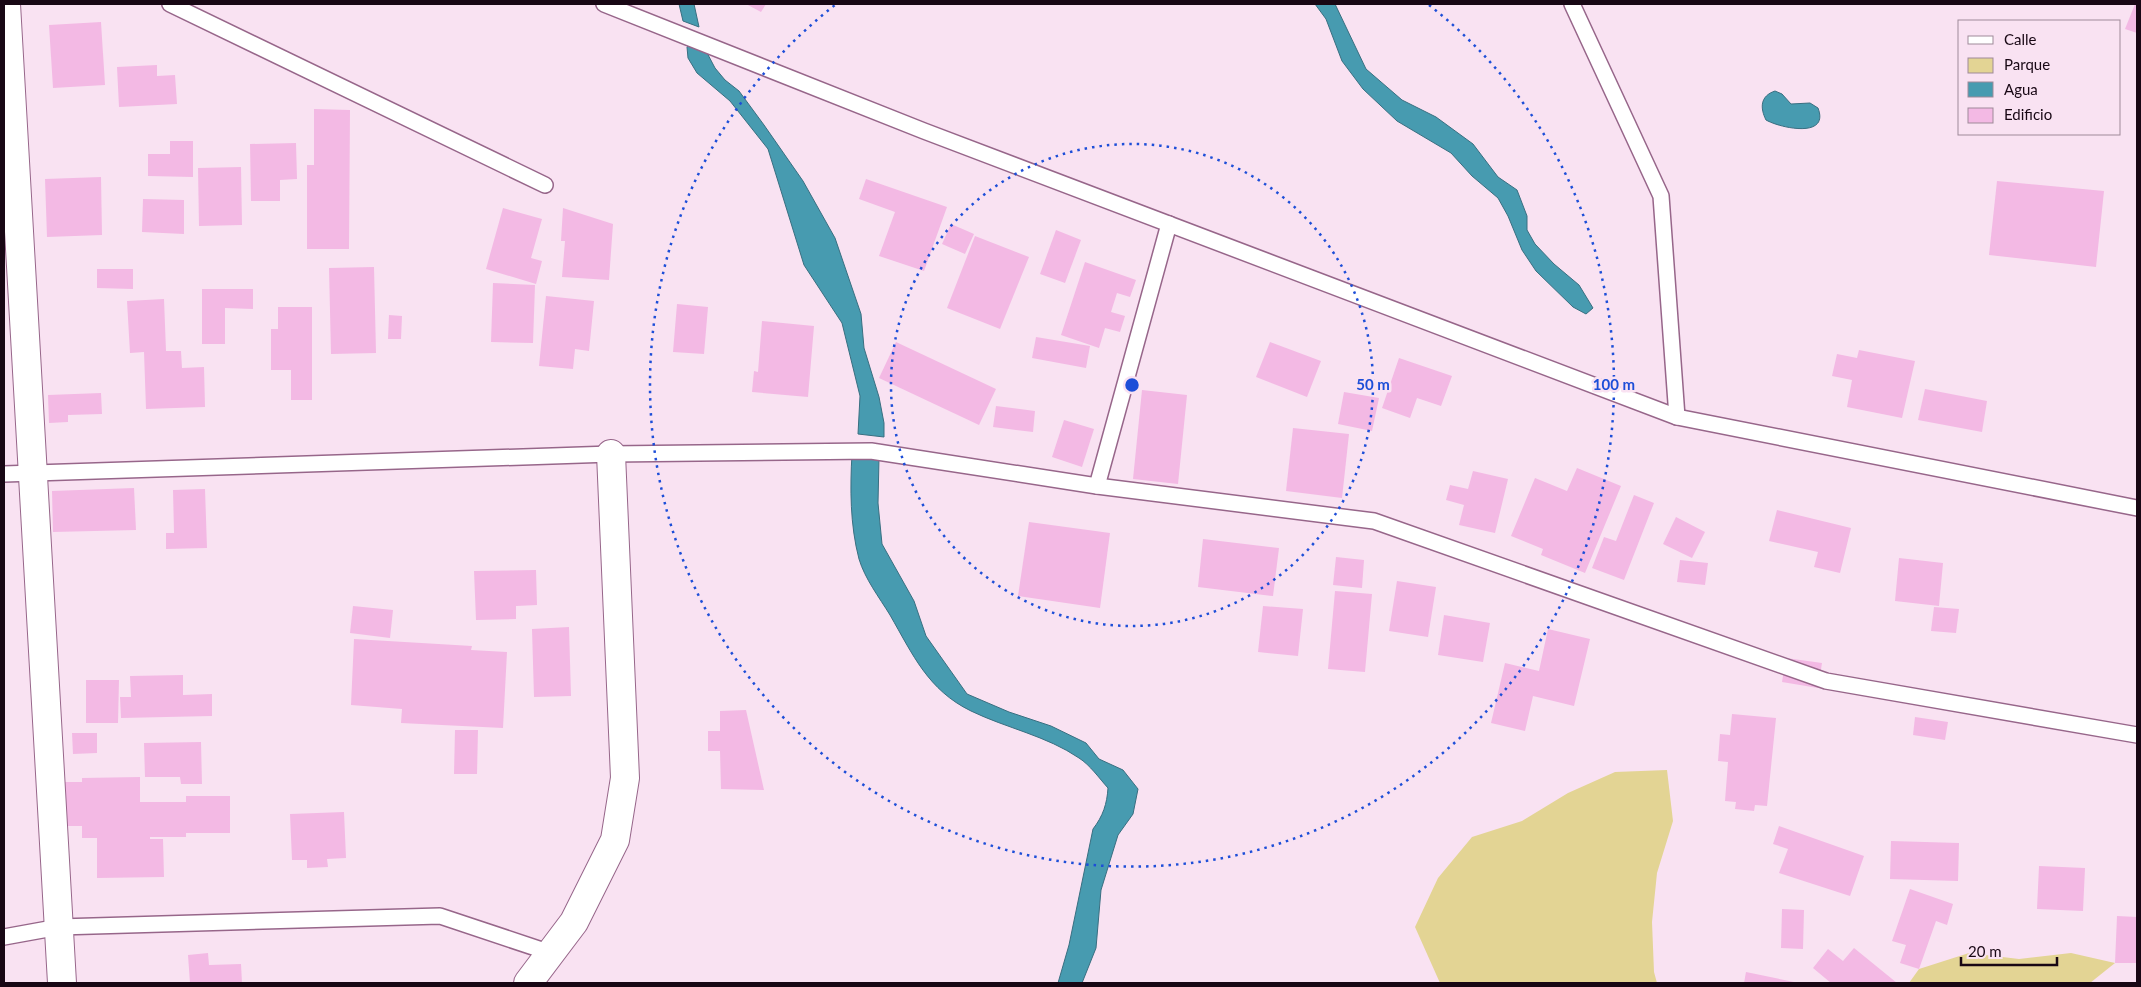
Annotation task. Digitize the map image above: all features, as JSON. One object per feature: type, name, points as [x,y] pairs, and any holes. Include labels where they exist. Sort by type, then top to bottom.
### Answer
[{"type":"street","points":[[6,4],[62,983]]},
{"type":"street","points":[[528,983],[574,922],[615,840],[626,778],[611,454]]},
{"type":"lane","points":[[170,4],[545,186]]},
{"type":"lane","points":[[604,4],[924,131],[1677,417],[2137,508]]},
{"type":"lane","points":[[1572,4],[1661,196],[1677,417]]},
{"type":"lane","points":[[1097,486],[1169,224]]},
{"type":"lane","points":[[4,474],[611,454],[871,451],[1097,486],[1374,520],[1826,681],[2137,735]]},
{"type":"lane","points":[[4,937],[59,927],[440,916],[551,953]]},
{"type":"green space","points":[[1667,770],[1673,821],[1657,873],[1652,922],[1654,972],[1657,983],[1440,983],[1415,927],[1438,878],[1472,837],[1522,821],[1568,793],[1615,772]]},
{"type":"green space","points":[[1969,953],[2019,959],[2071,953],[2115,963],[2090,983],[1909,983],[1919,969]]},
{"type":"water","points":[[679,4],[694,4],[699,27],[683,21]]},
{"type":"water","points":[[1315,4],[1335,4],[1366,69],[1402,100],[1436,117],[1473,144],[1498,177],[1517,190],[1527,216],[1527,230],[1535,244],[1554,264],[1579,285],[1593,308],[1586,314],[1573,307],[1536,271],[1522,250],[1508,216],[1498,198],[1472,176],[1451,153],[1397,121],[1363,89],[1342,61],[1326,19]]},
{"type":"water","points":[[690,44],[705,49],[715,68],[725,80],[739,91],[803,181],[835,238],[861,314],[864,348],[879,397],[884,423],[884,437],[858,434],[860,396],[842,323],[804,265],[768,149],[730,101],[697,73],[688,58],[687,47]]},
{"type":"water","points":[[1775,91],[1782,94],[1791,104],[1810,103],[1818,108],[1820,118],[1817,124],[1811,128],[1802,129],[1782,126],[1766,120],[1762,107],[1764,99]]},
{"type":"water","points":[[852,454],[879,458],[878,503],[882,544],[914,601],[926,636],[967,694],[1009,712],[1051,726],[1086,743],[1099,759],[1123,770],[1138,789],[1133,814],[1118,835],[1101,890],[1096,948],[1082,983],[1058,983],[1069,945],[1093,829],[1104,810],[1108,788],[1091,768],[1067,750],[971,711],[943,693],[923,670],[869,581],[859,559],[851,506]]},
{"type":"building","points":[[746,4],[766,4],[761,12]]},
{"type":"building","points":[[2135,4],[2137,4],[2137,33],[2125,29]]},
{"type":"building","points":[[101,22],[105,85],[53,88],[49,25]]},
{"type":"building","points":[[157,65],[157,76],[175,75],[177,104],[119,107],[117,67]]},
{"type":"building","points":[[314,109],[350,110],[349,249],[307,249],[307,165],[314,165]]},
{"type":"building","points":[[170,141],[193,141],[193,177],[148,176],[148,154],[170,154]]},
{"type":"building","points":[[296,143],[297,179],[280,180],[280,201],[251,201],[250,144]]},
{"type":"building","points":[[241,167],[242,225],[199,226],[198,168]]},
{"type":"building","points":[[101,177],[102,235],[47,237],[45,179]]},
{"type":"building","points":[[866,179],[947,207],[924,271],[879,256],[895,212],[859,199]]},
{"type":"building","points":[[1997,181],[2104,191],[2096,267],[1989,255]]},
{"type":"building","points":[[143,199],[184,200],[184,234],[142,232]]},
{"type":"building","points":[[503,208],[542,219],[531,258],[542,261],[536,284],[486,269]]},
{"type":"building","points":[[563,208],[613,224],[609,280],[562,277],[565,241],[561,241]]},
{"type":"building","points":[[951,224],[974,234],[965,254],[942,244]]},
{"type":"building","points":[[1056,230],[1081,240],[1065,283],[1040,274]]},
{"type":"building","points":[[975,236],[1029,257],[1000,329],[947,308]]},
{"type":"building","points":[[1085,262],[1136,280],[1130,297],[1117,293],[1111,312],[1125,316],[1120,332],[1105,328],[1099,348],[1061,335]]},
{"type":"building","points":[[374,267],[376,353],[331,354],[329,268]]},
{"type":"building","points":[[97,269],[133,269],[133,289],[97,288]]},
{"type":"building","points":[[493,283],[535,285],[533,343],[491,342]]},
{"type":"building","points":[[202,289],[253,289],[253,309],[225,308],[225,344],[202,344]]},
{"type":"building","points":[[546,296],[594,301],[589,351],[575,349],[573,369],[539,366]]},
{"type":"building","points":[[164,299],[166,351],[181,351],[182,368],[204,367],[205,407],[146,409],[144,352],[130,353],[127,301]]},
{"type":"building","points":[[677,304],[708,307],[704,354],[673,352]]},
{"type":"building","points":[[278,307],[312,307],[312,400],[291,400],[291,370],[271,370],[271,329],[278,329]]},
{"type":"building","points":[[389,315],[402,316],[401,339],[388,339]]},
{"type":"building","points":[[762,321],[814,326],[808,397],[752,392],[754,371],[758,372]]},
{"type":"building","points":[[1036,337],[1090,346],[1086,368],[1032,358]]},
{"type":"building","points":[[896,342],[996,389],[979,425],[879,378]]},
{"type":"building","points":[[1270,342],[1321,361],[1307,397],[1256,377]]},
{"type":"building","points":[[1859,350],[1915,361],[1902,418],[1847,407],[1852,380],[1832,376],[1837,354],[1857,358]]},
{"type":"building","points":[[1399,358],[1452,376],[1441,406],[1417,398],[1410,418],[1382,408]]},
{"type":"building","points":[[1925,389],[1987,401],[1982,432],[1918,420]]},
{"type":"building","points":[[1142,390],[1187,395],[1178,484],[1133,479]]},
{"type":"building","points":[[1344,392],[1379,398],[1372,431],[1338,424]]},
{"type":"building","points":[[101,393],[102,414],[68,415],[68,422],[49,423],[48,395]]},
{"type":"building","points":[[996,406],[1035,411],[1033,432],[993,427]]},
{"type":"building","points":[[1064,420],[1094,429],[1082,467],[1052,457]]},
{"type":"building","points":[[1293,428],[1349,434],[1342,498],[1286,491]]},
{"type":"building","points":[[1577,468],[1621,486],[1585,573],[1541,555],[1543,549],[1511,536],[1535,478],[1567,491]]},
{"type":"building","points":[[1473,471],[1508,479],[1495,533],[1459,525],[1464,505],[1446,500],[1450,485],[1468,489]]},
{"type":"building","points":[[134,488],[136,530],[53,532],[52,491]]},
{"type":"building","points":[[205,489],[207,548],[166,549],[166,533],[174,533],[173,490]]},
{"type":"building","points":[[1634,495],[1654,503],[1624,580],[1592,568],[1604,537],[1616,541]]},
{"type":"building","points":[[1777,510],[1851,528],[1840,573],[1814,567],[1818,552],[1769,541]]},
{"type":"building","points":[[1676,517],[1705,532],[1692,558],[1663,544]]},
{"type":"building","points":[[1029,522],[1110,533],[1100,608],[1018,596]]},
{"type":"building","points":[[1203,539],[1279,548],[1273,596],[1198,587]]},
{"type":"building","points":[[1336,557],[1364,560],[1362,588],[1333,585]]},
{"type":"building","points":[[1899,558],[1943,563],[1939,606],[1895,601]]},
{"type":"building","points":[[1680,560],[1708,563],[1705,585],[1677,582]]},
{"type":"building","points":[[536,570],[537,605],[516,606],[516,619],[476,620],[474,571]]},
{"type":"building","points":[[1397,581],[1436,587],[1428,637],[1389,631]]},
{"type":"building","points":[[1335,591],[1372,594],[1365,672],[1328,669]]},
{"type":"building","points":[[353,606],[393,610],[390,638],[350,633]]},
{"type":"building","points":[[1263,606],[1303,609],[1298,656],[1258,652]]},
{"type":"building","points":[[1934,607],[1959,609],[1956,633],[1931,631]]},
{"type":"building","points":[[1444,615],[1490,623],[1483,662],[1438,655]]},
{"type":"building","points":[[569,627],[571,696],[534,697],[532,629]]},
{"type":"building","points":[[1548,629],[1590,639],[1574,706],[1533,696],[1525,731],[1491,723],[1505,663],[1539,671]]},
{"type":"building","points":[[354,639],[472,646],[471,650],[507,652],[503,728],[401,723],[402,709],[351,705]]},
{"type":"building","points":[[1786,658],[1822,663],[1818,688],[1782,682]]},
{"type":"building","points":[[183,675],[183,695],[212,694],[212,716],[121,718],[120,697],[131,697],[130,676]]},
{"type":"building","points":[[86,680],[119,680],[118,723],[86,723]]},
{"type":"building","points":[[746,710],[764,790],[721,789],[720,751],[708,751],[708,731],[720,731],[720,711]]},
{"type":"building","points":[[1732,714],[1776,718],[1767,806],[1755,805],[1754,811],[1735,809],[1736,802],[1725,801],[1728,762],[1718,761],[1720,734],[1730,735]]},
{"type":"building","points":[[1915,717],[1948,722],[1945,740],[1913,735]]},
{"type":"building","points":[[455,730],[478,730],[477,774],[454,774]]},
{"type":"building","points":[[72,733],[97,733],[97,753],[73,754]]},
{"type":"building","points":[[201,742],[202,784],[181,784],[180,777],[145,777],[144,743]]},
{"type":"building","points":[[140,777],[140,802],[186,802],[186,796],[230,796],[230,833],[186,833],[186,837],[150,837],[150,839],[163,839],[164,877],[97,878],[97,838],[82,838],[82,826],[65,826],[65,782],[82,782],[82,778]]},
{"type":"building","points":[[344,812],[346,858],[327,859],[328,867],[307,868],[307,860],[292,860],[290,814]]},
{"type":"building","points":[[1779,826],[1864,856],[1850,896],[1779,873],[1788,849],[1773,844]]},
{"type":"building","points":[[1891,841],[1959,843],[1958,881],[1890,879]]},
{"type":"building","points":[[2039,866],[2085,868],[2083,911],[2037,909]]},
{"type":"building","points":[[1910,889],[1953,904],[1947,925],[1936,921],[1919,969],[1900,963],[1906,945],[1892,941]]},
{"type":"building","points":[[1782,909],[1804,910],[1803,949],[1781,948]]},
{"type":"building","points":[[2117,916],[2137,917],[2137,963],[2115,963]]},
{"type":"building","points":[[1854,948],[1897,983],[1831,983],[1813,968],[1828,949],[1843,961]]},
{"type":"building","points":[[208,953],[209,965],[241,964],[242,983],[190,983],[188,955]]},
{"type":"building","points":[[1746,972],[1794,982],[1794,983],[1744,983]]}]
